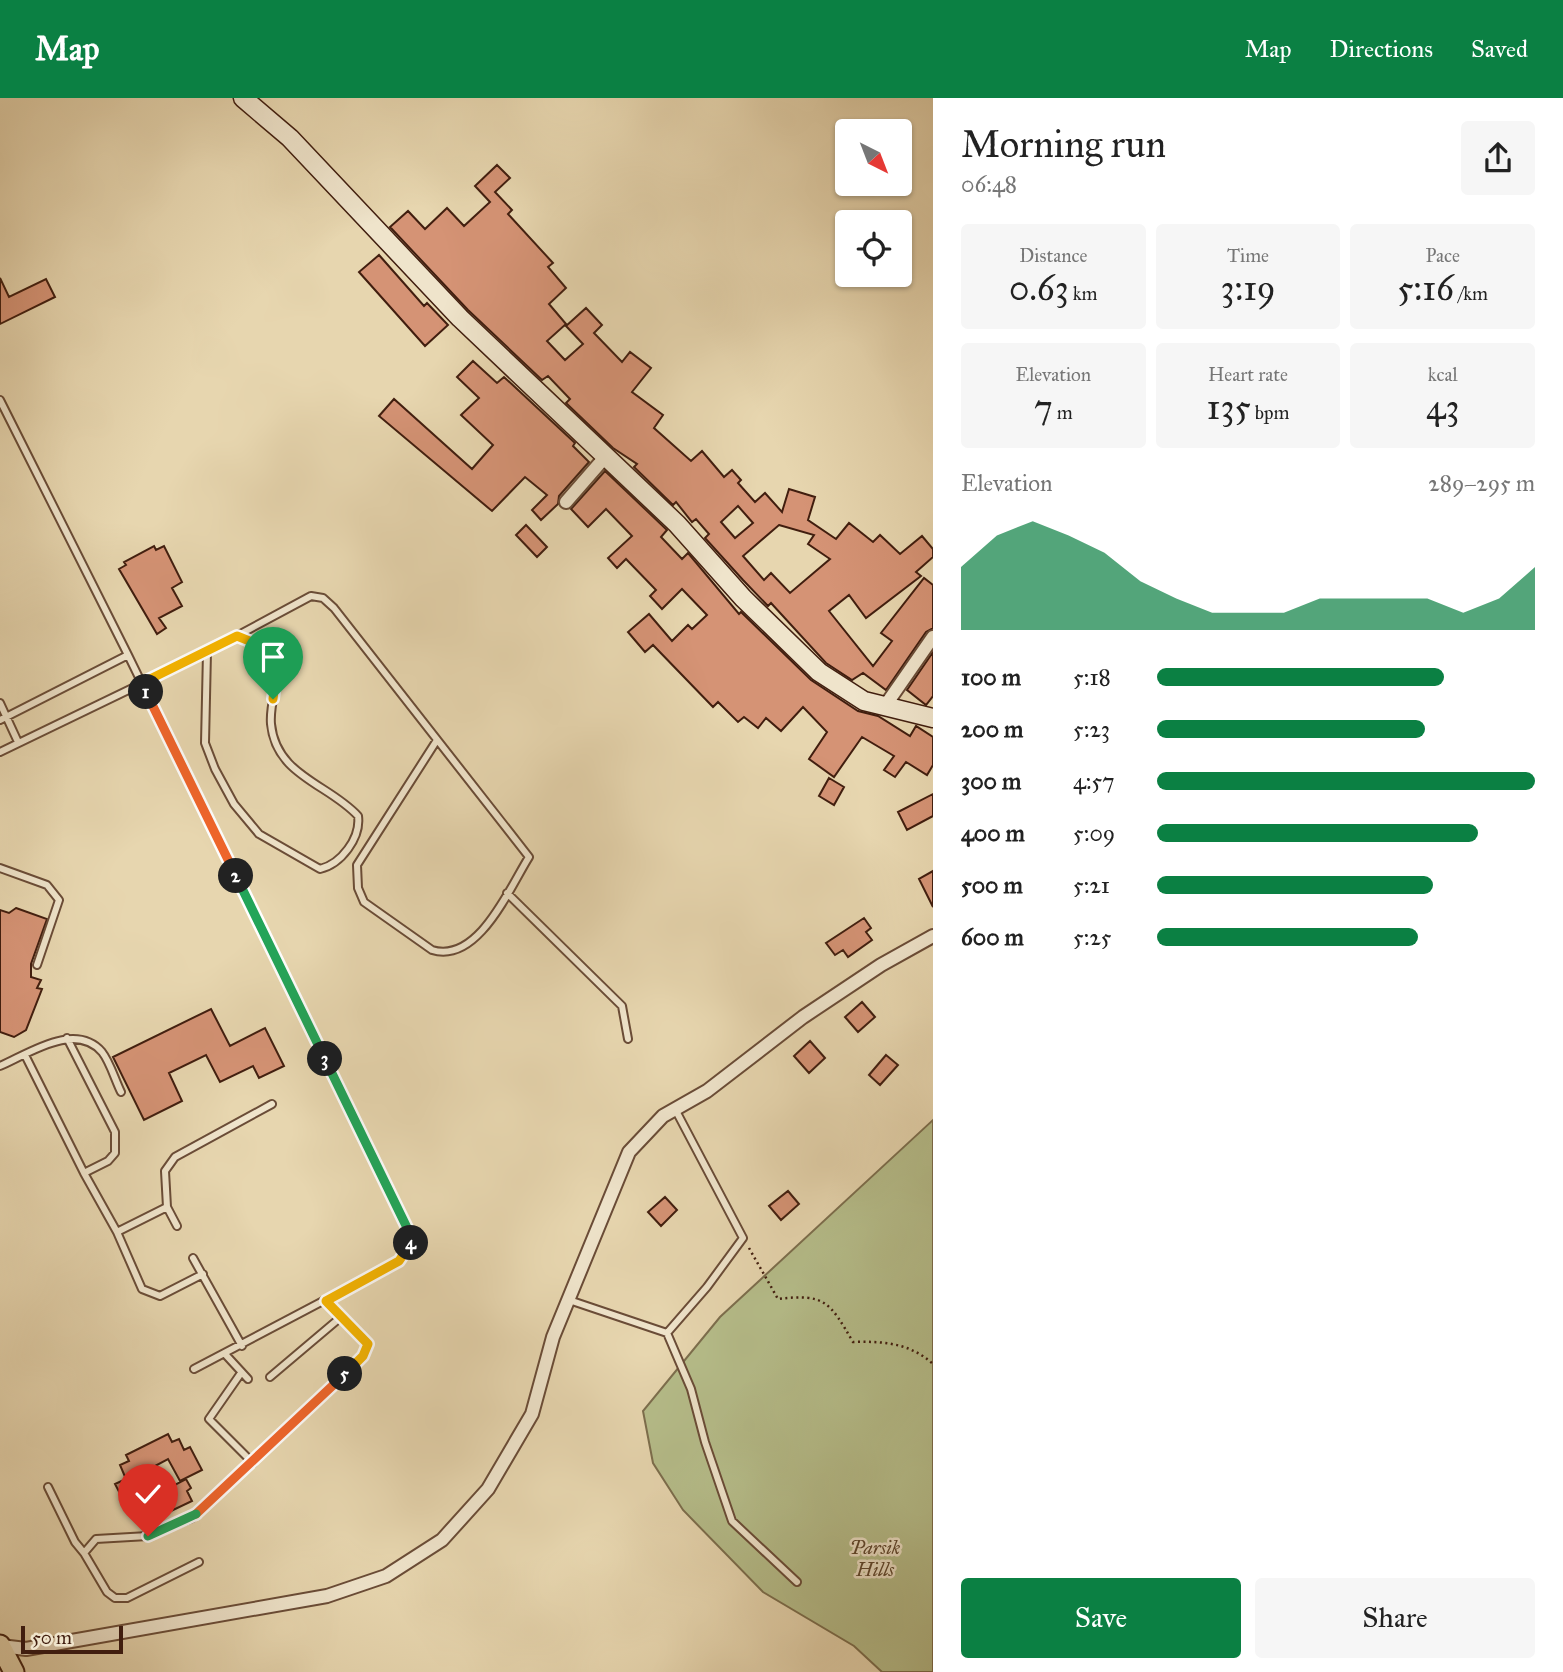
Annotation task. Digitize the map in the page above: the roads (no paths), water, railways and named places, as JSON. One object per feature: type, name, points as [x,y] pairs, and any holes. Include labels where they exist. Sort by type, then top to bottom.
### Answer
[{"type":"main road","points":[[0,1646],[14,1672]]},
{"type":"street","points":[[243,98],[290,138],[460,318],[677,524],[743,598],[819,672],[864,701],[933,718]]},
{"type":"street","points":[[566,502],[606,456]]},
{"type":"street","points":[[885,706],[933,637]]},
{"type":"street","points":[[0,1646],[26,1649],[327,1596],[386,1576],[442,1540],[488,1489],[532,1414],[568,1299],[629,1152],[647,1130],[707,1091],[803,1017],[881,965],[933,936]]},
{"type":"lane","points":[[0,400],[142,683],[413,1240],[399,1261],[194,1369]]},
{"type":"lane","points":[[0,752],[207,652],[311,596],[323,598],[334,608],[529,857],[474,939],[461,949],[440,953],[364,902],[358,888],[357,865],[437,740]]},
{"type":"lane","points":[[207,652],[205,743],[234,804],[259,834],[320,869],[330,866],[354,840],[358,816],[301,777],[276,747],[271,724],[278,659],[269,649],[237,636]]},
{"type":"lane","points":[[3,718],[128,655]]},
{"type":"lane","points":[[0,703],[3,718],[18,743]]},
{"type":"lane","points":[[0,868],[47,886],[59,900],[37,965]]},
{"type":"lane","points":[[507,893],[622,1006],[628,1039]]},
{"type":"lane","points":[[67,1038],[116,1132],[115,1153],[108,1161],[85,1173]]},
{"type":"lane","points":[[0,1066],[67,1038],[80,1040],[102,1052],[121,1092]]},
{"type":"lane","points":[[26,1055],[117,1231],[142,1289],[160,1296],[203,1275]]},
{"type":"lane","points":[[177,1226],[167,1207],[165,1171],[175,1157],[272,1104]]},
{"type":"lane","points":[[667,1333],[707,1287],[743,1238],[675,1110]]},
{"type":"lane","points":[[117,1231],[167,1207]]},
{"type":"lane","points":[[193,1258],[242,1346]]},
{"type":"lane","points":[[568,1299],[667,1333],[691,1389],[705,1442],[732,1521],[797,1582]]},
{"type":"lane","points":[[84,1553],[96,1539],[148,1536],[192,1518],[253,1463],[368,1350],[368,1344],[326,1301]]},
{"type":"lane","points":[[270,1377],[341,1317]]},
{"type":"lane","points":[[225,1354],[248,1379]]},
{"type":"lane","points":[[241,1373],[209,1419],[253,1463]]},
{"type":"lane","points":[[48,1487],[75,1542],[107,1592],[114,1598],[127,1598],[199,1562]]},
{"type":"park label","name":"Parsik Hills","points":[[875,1558]]}]
